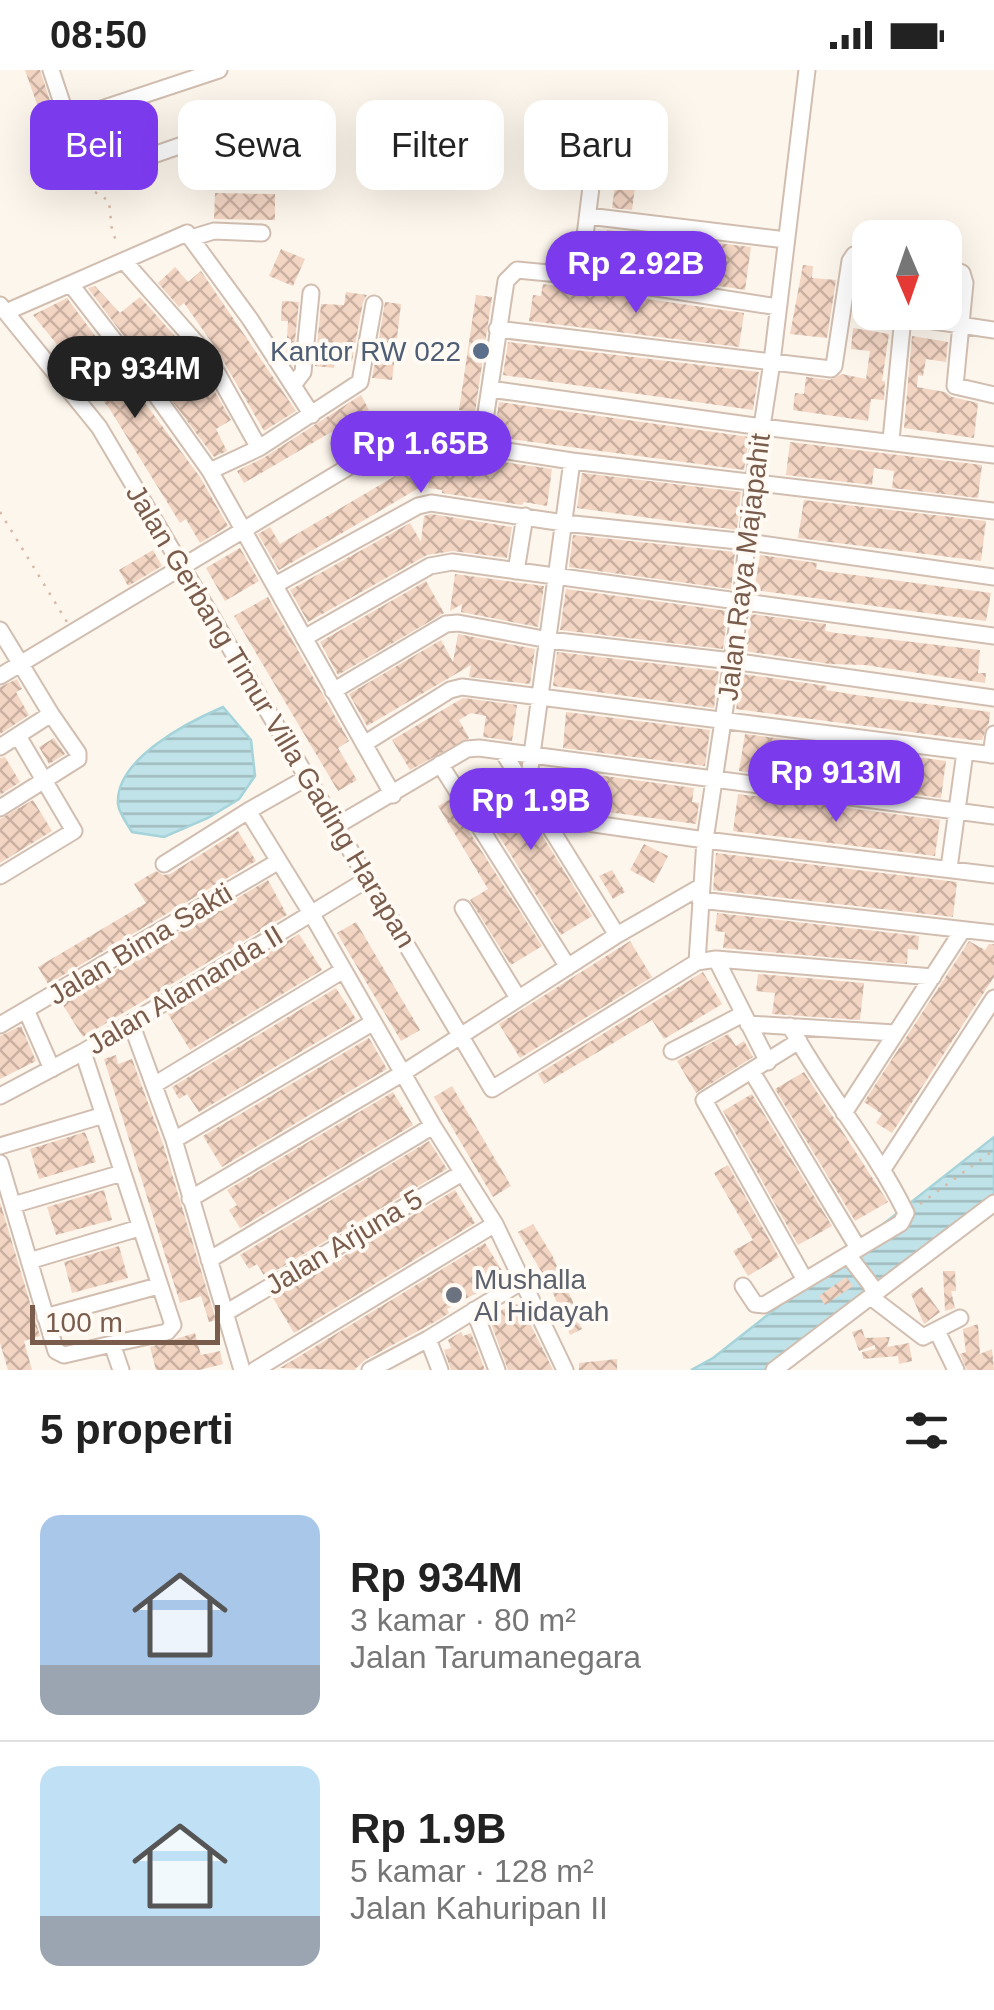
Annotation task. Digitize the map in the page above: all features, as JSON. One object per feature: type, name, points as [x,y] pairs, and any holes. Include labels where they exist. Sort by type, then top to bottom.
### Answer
[{"type":"street","points":[[51,70],[61,100]]},
{"type":"street","points":[[128,100],[219,70]]},
{"type":"street","name":"Jalan Raya Majapahit","points":[[697,962],[706,840],[741,602],[807,70]]},
{"type":"street","points":[[580,276],[591,190]]},
{"type":"street","points":[[588,216],[786,240]]},
{"type":"street","points":[[191,238],[214,231],[262,233]]},
{"type":"street","points":[[3,309],[72,286],[184,233],[294,384],[312,415]]},
{"type":"street","points":[[497,328],[831,369],[852,257]]},
{"type":"street","points":[[124,262],[207,355],[259,448]]},
{"type":"street","points":[[481,446],[506,280],[517,270],[778,307]]},
{"type":"street","points":[[72,286],[210,471],[393,795]]},
{"type":"street","points":[[294,384],[303,372],[311,293]]},
{"type":"street","points":[[210,471],[259,448],[362,378],[374,304]]},
{"type":"street","points":[[844,308],[852,309]]},
{"type":"street","name":"Jalan Gerbang Timur Villa Gading Harapan","points":[[3,309],[99,427],[492,1089],[697,962]]},
{"type":"street","points":[[962,325],[994,330]]},
{"type":"street","points":[[891,440],[902,330]]},
{"type":"street","points":[[961,330],[954,386],[994,395]]},
{"type":"street","points":[[490,389],[994,454]]},
{"type":"street","points":[[0,676],[380,448],[417,438],[753,484],[994,510]]},
{"type":"street","points":[[527,791],[572,461]]},
{"type":"street","points":[[275,585],[424,503],[994,576]]},
{"type":"street","points":[[516,571],[524,516]]},
{"type":"street","points":[[304,638],[439,562],[994,636]]},
{"type":"street","points":[[333,690],[446,624],[994,698]]},
{"type":"street","points":[[0,630],[78,752],[78,759],[0,808]]},
{"type":"street","points":[[364,744],[450,690],[462,687],[993,755],[994,734]]},
{"type":"street","points":[[0,747],[52,714]]},
{"type":"street","points":[[0,876],[74,831],[18,736]]},
{"type":"street","points":[[336,826],[466,749],[994,816]]},
{"type":"street","points":[[503,752],[617,936]]},
{"type":"street","points":[[948,868],[965,752]]},
{"type":"street","points":[[440,764],[568,967]]},
{"type":"street","points":[[164,864],[308,778]]},
{"type":"street","points":[[248,811],[495,1224],[565,1370]]},
{"type":"street","points":[[546,817],[994,874]]},
{"type":"street","name":"Jalan Bima Sakti","points":[[0,1025],[278,861]]},
{"type":"street","name":"Jalan Alamanda II","points":[[0,1096],[83,1052],[368,879]]},
{"type":"street","points":[[190,1199],[403,1073],[617,936],[701,893],[994,933]]},
{"type":"street","points":[[463,908],[518,998]]},
{"type":"street","points":[[844,1113],[962,931]]},
{"type":"street","points":[[697,962],[716,959],[933,976]]},
{"type":"street","points":[[716,959],[768,1062]]},
{"type":"street","points":[[154,1085],[342,971]]},
{"type":"street","points":[[884,1170],[994,998]]},
{"type":"street","points":[[27,1012],[52,1070]]},
{"type":"street","points":[[672,1051],[745,1019],[896,1033]]},
{"type":"street","points":[[174,1140],[372,1022]]},
{"type":"street","points":[[131,1023],[174,1140],[242,1370]]},
{"type":"street","points":[[742,1286],[760,1306],[854,1257],[901,1223],[906,1213],[884,1170],[790,1026]]},
{"type":"street","points":[[799,1042],[704,1097],[704,1103],[805,1280]]},
{"type":"street","points":[[0,1163],[44,1317],[60,1354],[170,1331],[172,1325],[83,1052]]},
{"type":"street","points":[[752,1072],[880,1306],[923,1337],[960,1318]]},
{"type":"street","points":[[0,1146],[104,1115]]},
{"type":"street","points":[[209,1260],[433,1126]]},
{"type":"street","points":[[13,1205],[122,1172]]},
{"type":"street","name":"Jalan Arjuna 5","points":[[227,1312],[462,1173]]},
{"type":"street","points":[[774,1370],[872,1289],[994,1203]]},
{"type":"street","points":[[254,1370],[495,1224]]},
{"type":"street","points":[[29,1261],[139,1228]]},
{"type":"street","points":[[371,1370],[524,1280]]},
{"type":"street","points":[[44,1317],[158,1286]]},
{"type":"street","points":[[474,1310],[497,1370]]},
{"type":"street","points":[[938,1331],[956,1370]]},
{"type":"street","points":[[428,1339],[440,1370]]},
{"type":"street","points":[[112,1344],[121,1370]]},
{"type":"path","points":[[92,190],[109,202],[112,231],[124,262]]},
{"type":"path","points":[[0,512],[72,631]]},
{"type":"path","points":[[906,1213],[994,1150]]},
{"type":"water","points":[[223,707],[251,740],[255,776],[239,799],[164,837],[132,832],[118,804],[128,772],[156,744]]},
{"type":"water","points":[[994,1137],[994,1212],[772,1370],[691,1370],[713,1358]]},
{"type":"building","points":[[25,70],[40,70],[50,100],[35,100]]},
{"type":"building","points":[[614,190],[635,190],[632,210],[612,208]]},
{"type":"building","points":[[215,193],[275,194],[275,220],[214,219]]},
{"type":"building","points":[[607,230],[751,247],[745,290],[602,268]]},
{"type":"building","points":[[281,249],[305,259],[293,286],[269,276]]},
{"type":"building","points":[[803,265],[813,266],[812,278],[836,280],[827,338],[790,334]]},
{"type":"building","points":[[175,267],[188,282],[201,271],[296,411],[264,431],[217,350],[184,303],[179,307],[158,283]]},
{"type":"building","points":[[543,284],[744,313],[739,347],[529,321],[533,295],[541,296]]},
{"type":"building","points":[[95,286],[120,313],[140,297],[198,362],[231,420],[216,429],[227,451],[214,457],[88,288]]},
{"type":"building","points":[[346,292],[367,295],[352,361],[335,359],[334,368],[315,366],[321,304],[344,305]]},
{"type":"building","points":[[476,295],[492,297],[475,412],[459,410]]},
{"type":"building","points":[[67,298],[200,477],[228,526],[200,543],[186,519],[180,523],[109,408],[33,315]]},
{"type":"building","points":[[282,301],[299,302],[293,359],[286,354],[288,321],[281,321]]},
{"type":"building","points":[[385,302],[401,304],[392,380],[372,378]]},
{"type":"building","points":[[853,330],[889,334],[882,381],[884,400],[871,399],[868,421],[793,410],[795,393],[804,394],[806,377],[830,380],[842,374],[866,379],[870,351],[851,349]]},
{"type":"building","points":[[912,336],[948,342],[946,362],[926,359],[917,387],[978,403],[974,438],[904,428]]},
{"type":"building","points":[[508,342],[759,372],[753,410],[503,375]]},
{"type":"building","points":[[361,395],[369,410],[244,483],[237,471]]},
{"type":"building","points":[[499,402],[749,437],[744,470],[494,437]]},
{"type":"building","points":[[790,442],[982,465],[978,498],[892,488],[894,471],[874,468],[872,485],[786,475]]},
{"type":"building","points":[[419,450],[552,469],[547,506],[442,493],[428,488],[429,482],[279,570],[258,534],[270,527],[280,544],[417,463]]},
{"type":"building","points":[[582,473],[741,492],[737,530],[577,508]]},
{"type":"building","points":[[804,500],[986,521],[981,561],[798,538]]},
{"type":"building","points":[[424,516],[512,527],[507,558],[453,551],[427,555],[308,622],[290,590],[410,523],[421,542]]},
{"type":"building","points":[[573,535],[735,552],[731,589],[569,567]]},
{"type":"building","points":[[240,548],[259,581],[225,601],[206,568]]},
{"type":"building","points":[[153,550],[162,566],[128,586],[119,570]]},
{"type":"building","points":[[760,555],[817,563],[816,569],[824,571],[991,593],[986,621],[754,590]]},
{"type":"building","points":[[455,574],[544,586],[538,627],[461,612],[462,604],[450,611]]},
{"type":"building","points":[[426,581],[444,613],[338,675],[320,642]]},
{"type":"building","points":[[566,589],[728,611],[723,649],[560,630]]},
{"type":"building","points":[[268,597],[349,741],[338,748],[357,780],[338,791],[234,616]]},
{"type":"building","points":[[751,614],[826,624],[825,631],[836,633],[980,650],[978,673],[986,673],[985,683],[745,651]]},
{"type":"building","points":[[458,634],[535,649],[530,684],[469,677],[471,665],[367,726],[349,694],[441,640],[453,662]]},
{"type":"building","points":[[557,652],[719,671],[714,708],[553,686]]},
{"type":"building","points":[[742,674],[827,686],[826,690],[856,695],[990,712],[989,723],[982,740],[971,740],[736,709]]},
{"type":"building","points":[[17,679],[22,689],[16,692],[29,715],[0,734],[0,687]]},
{"type":"building","points":[[463,698],[517,705],[512,741],[483,737],[486,716],[471,713],[459,720],[469,738],[410,770],[392,740]]},
{"type":"building","points":[[566,712],[710,730],[705,766],[563,748]]},
{"type":"building","points":[[745,734],[946,761],[941,798],[739,771]]},
{"type":"building","points":[[54,738],[65,754],[49,764],[39,747]]},
{"type":"building","points":[[5,757],[20,782],[0,795],[0,758]]},
{"type":"building","points":[[560,770],[694,788],[692,802],[699,803],[696,824],[564,806],[568,783],[558,782]]},
{"type":"building","points":[[488,776],[493,784],[506,777],[592,916],[561,935],[469,788]]},
{"type":"building","points":[[738,794],[940,820],[935,856],[733,831]]},
{"type":"building","points":[[33,800],[52,831],[0,863],[0,819]]},
{"type":"building","points":[[449,800],[542,946],[511,965],[470,900],[488,889],[438,806]]},
{"type":"building","points":[[238,831],[256,861],[48,984],[38,967],[146,903],[134,884],[156,871],[170,874]]},
{"type":"building","points":[[644,844],[668,856],[654,883],[630,870]]},
{"type":"building","points":[[716,853],[957,882],[953,917],[713,890]]},
{"type":"building","points":[[612,870],[625,892],[613,899],[599,876]]},
{"type":"building","points":[[268,880],[287,915],[83,1037],[61,1002]]},
{"type":"building","points":[[717,913],[919,936],[918,950],[908,949],[907,964],[723,948],[725,932],[715,931]]},
{"type":"building","points":[[356,922],[420,1030],[401,1041],[337,933]]},
{"type":"building","points":[[299,934],[322,970],[190,1050],[168,1014]]},
{"type":"building","points":[[630,941],[652,977],[520,1058],[499,1024]]},
{"type":"building","points":[[969,941],[985,950],[994,944],[994,977],[892,1133],[876,1123],[882,1114],[864,1102]]},
{"type":"building","points":[[703,972],[722,1004],[664,1039],[652,1020],[544,1084],[538,1074]]},
{"type":"building","points":[[758,974],[864,983],[860,1020],[772,1014],[775,993],[756,991]]},
{"type":"building","points":[[336,988],[356,1019],[199,1112],[187,1094],[179,1099],[172,1087]]},
{"type":"building","points":[[21,1026],[36,1061],[0,1079],[0,1036]]},
{"type":"building","points":[[728,1034],[736,1046],[744,1041],[753,1057],[696,1093],[677,1061]]},
{"type":"building","points":[[369,1038],[387,1069],[222,1167],[203,1136]]},
{"type":"building","points":[[116,1055],[118,1064],[132,1059],[163,1144],[216,1320],[209,1322],[201,1296],[180,1303],[104,1059]]},
{"type":"building","points":[[804,1072],[888,1202],[855,1221],[775,1089]]},
{"type":"building","points":[[452,1086],[511,1186],[493,1197],[434,1097]]},
{"type":"building","points":[[393,1092],[413,1125],[240,1228],[229,1210],[237,1205],[227,1190]]},
{"type":"building","points":[[752,1094],[832,1226],[798,1245],[723,1111]]},
{"type":"building","points":[[85,1132],[96,1162],[39,1179],[30,1149]]},
{"type":"building","points":[[429,1141],[447,1169],[265,1277],[257,1264],[249,1269],[240,1255]]},
{"type":"building","points":[[728,1165],[779,1257],[748,1276],[733,1251],[753,1240],[714,1173]]},
{"type":"building","points":[[104,1190],[112,1220],[56,1235],[47,1207]]},
{"type":"building","points":[[455,1190],[475,1223],[294,1333],[273,1298]]},
{"type":"building","points":[[0,1202],[40,1336],[24,1341],[32,1370],[8,1370],[0,1343]]},
{"type":"building","points":[[533,1224],[577,1311],[574,1312],[582,1329],[570,1335],[551,1288],[518,1232]]},
{"type":"building","points":[[485,1243],[506,1277],[447,1309],[449,1313],[440,1319],[354,1370],[280,1368]]},
{"type":"building","points":[[119,1246],[128,1278],[72,1293],[64,1262]]},
{"type":"building","points":[[943,1271],[955,1271],[956,1291],[951,1291],[955,1308],[945,1311]]},
{"type":"building","points":[[846,1277],[853,1286],[825,1305],[819,1296]]},
{"type":"building","points":[[922,1287],[940,1312],[924,1324],[911,1294]]},
{"type":"building","points":[[520,1303],[553,1370],[508,1370],[488,1315]]},
{"type":"building","points":[[978,1324],[980,1354],[992,1349],[994,1370],[967,1370],[960,1354],[966,1352],[963,1329]]},
{"type":"building","points":[[862,1329],[865,1338],[890,1337],[887,1347],[909,1343],[912,1361],[899,1364],[898,1356],[863,1359],[862,1352],[875,1349],[875,1345],[859,1351],[852,1332]]},
{"type":"building","points":[[461,1332],[463,1336],[471,1333],[485,1370],[451,1370],[444,1350],[451,1348],[448,1340]]},
{"type":"building","points":[[195,1333],[201,1355],[220,1351],[223,1364],[199,1370],[156,1370],[150,1347]]},
{"type":"building","points":[[617,1359],[617,1370],[579,1370],[579,1363]]},
{"type":"place","name":"Kantor RW 022","points":[[481,351]]},
{"type":"place","name":"Mushalla Al Hidayah","points":[[454,1295]]}]
